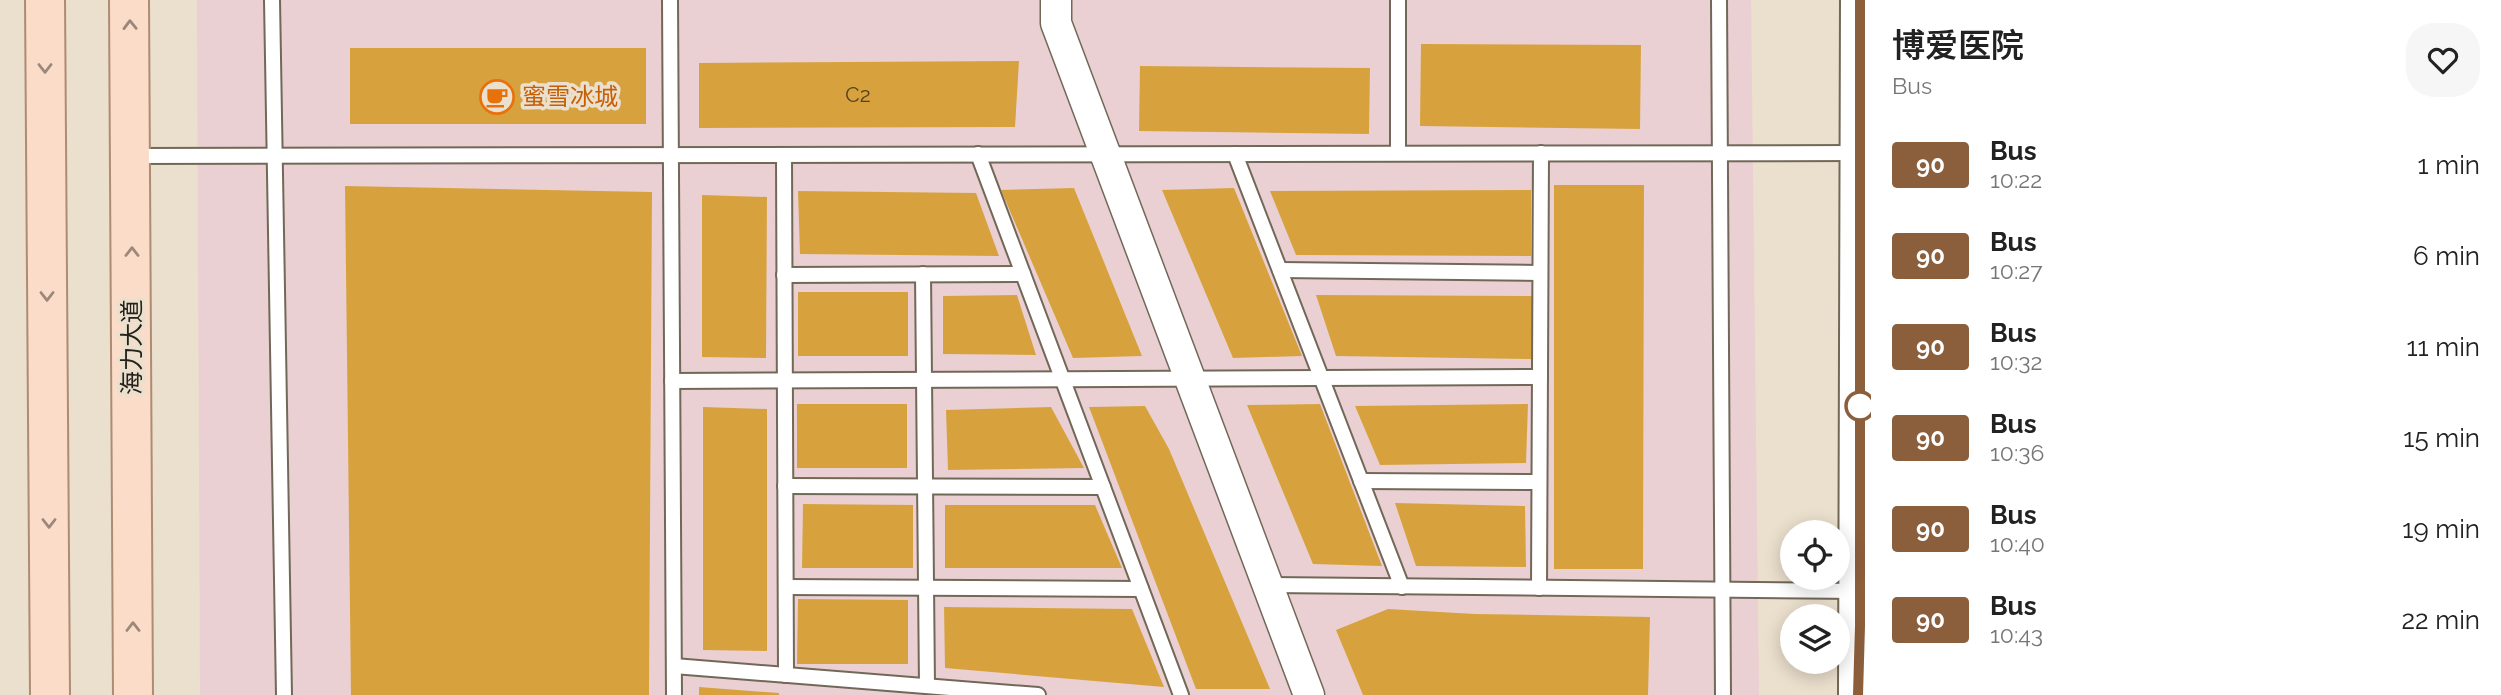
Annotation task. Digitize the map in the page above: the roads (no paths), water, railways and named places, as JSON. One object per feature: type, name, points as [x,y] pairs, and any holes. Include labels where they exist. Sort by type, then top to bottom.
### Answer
[{"type":"main road","points":[[45,0],[50,695]]},
{"type":"main road","name":"海力大道","points":[[129,0],[132,156],[133,695]]},
{"type":"main road","points":[[1858,695],[1860,0]]},
{"type":"street","points":[[1056,0],[1056,23],[1309,695]]},
{"type":"lane","points":[[272,0],[284,695]]},
{"type":"lane","points":[[670,0],[674,695]]},
{"type":"lane","points":[[1398,0],[1398,153]]},
{"type":"lane","points":[[1719,0],[1723,695]]},
{"type":"lane","points":[[132,156],[1860,152]]},
{"type":"lane","points":[[1539,588],[1541,153]]},
{"type":"lane","points":[[978,154],[1181,695]]},
{"type":"lane","points":[[1235,154],[1402,587]]},
{"type":"lane","points":[[784,155],[786,675]]},
{"type":"lane","points":[[1280,270],[1540,273]]},
{"type":"lane","points":[[923,274],[927,686]]},
{"type":"lane","points":[[784,275],[1023,274]]},
{"type":"lane","points":[[672,381],[1540,377]]},
{"type":"lane","points":[[1361,481],[1539,482]]},
{"type":"lane","points":[[785,486],[1103,487]]},
{"type":"lane","points":[[1268,586],[1860,591]]},
{"type":"lane","points":[[786,587],[1141,589]]},
{"type":"lane","points":[[674,666],[1038,695]]},
{"type":"place","name":"蜜雪冰城","points":[[497,97]]}]
